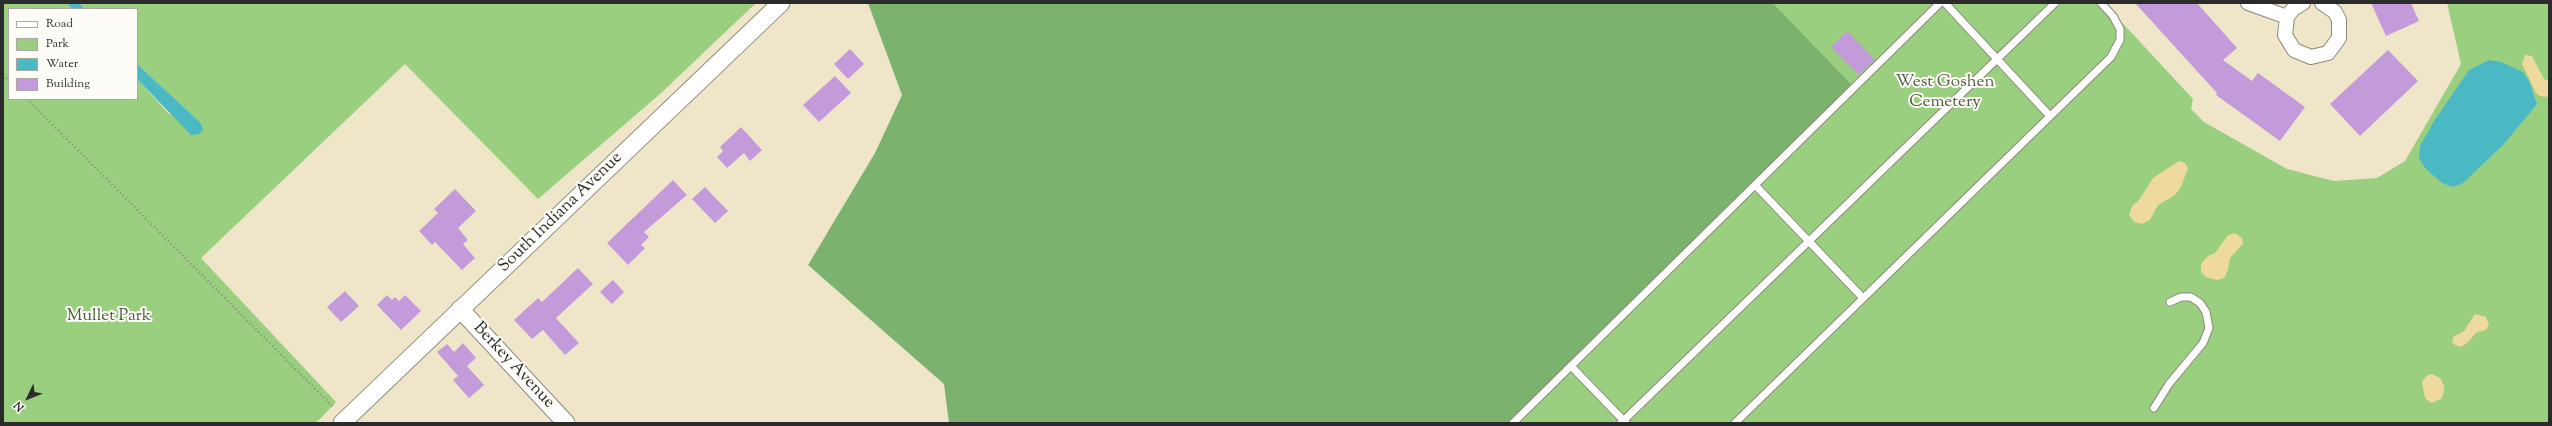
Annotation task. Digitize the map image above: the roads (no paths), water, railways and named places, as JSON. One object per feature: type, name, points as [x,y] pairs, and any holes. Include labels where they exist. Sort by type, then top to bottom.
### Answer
[{"type":"street","name":"South Indiana Avenue","points":[[338,416],[460,309],[781,3]]},
{"type":"street","points":[[2248,3],[2287,17]]},
{"type":"street","points":[[2302,3],[2287,17],[2285,35],[2294,50],[2306,56],[2320,57],[2335,46],[2341,29],[2335,12],[2322,3]]},
{"type":"street","name":"Berkey Avenue","points":[[460,309],[566,423]]},
{"type":"lane","points":[[1513,423],[1756,186],[1940,3]]},
{"type":"lane","points":[[1945,3],[1998,58],[2050,116]]},
{"type":"lane","points":[[1571,366],[1624,422],[2055,3]]},
{"type":"lane","points":[[1735,423],[2111,57],[2120,40],[2120,30],[2113,16],[2101,3]]},
{"type":"lane","points":[[1756,186],[1863,298]]},
{"type":"lane","points":[[2154,408],[2169,384],[2203,343],[2209,328],[2206,312],[2200,303],[2191,297],[2181,297],[2170,302]]},
{"type":"water","points":[[67,3],[79,3],[84,8],[71,8]]},
{"type":"water","points":[[2489,60],[2501,62],[2523,72],[2529,81],[2537,104],[2504,144],[2463,183],[2453,187],[2442,183],[2425,168],[2419,158],[2420,146],[2434,121],[2469,70]]},
{"type":"water","points":[[138,65],[200,122],[203,130],[199,134],[191,135],[138,80]]},
{"type":"park label","name":"West Goshen Cemetery","points":[[1945,93]]},
{"type":"park label","name":"Mullet Park","points":[[109,317]]}]
